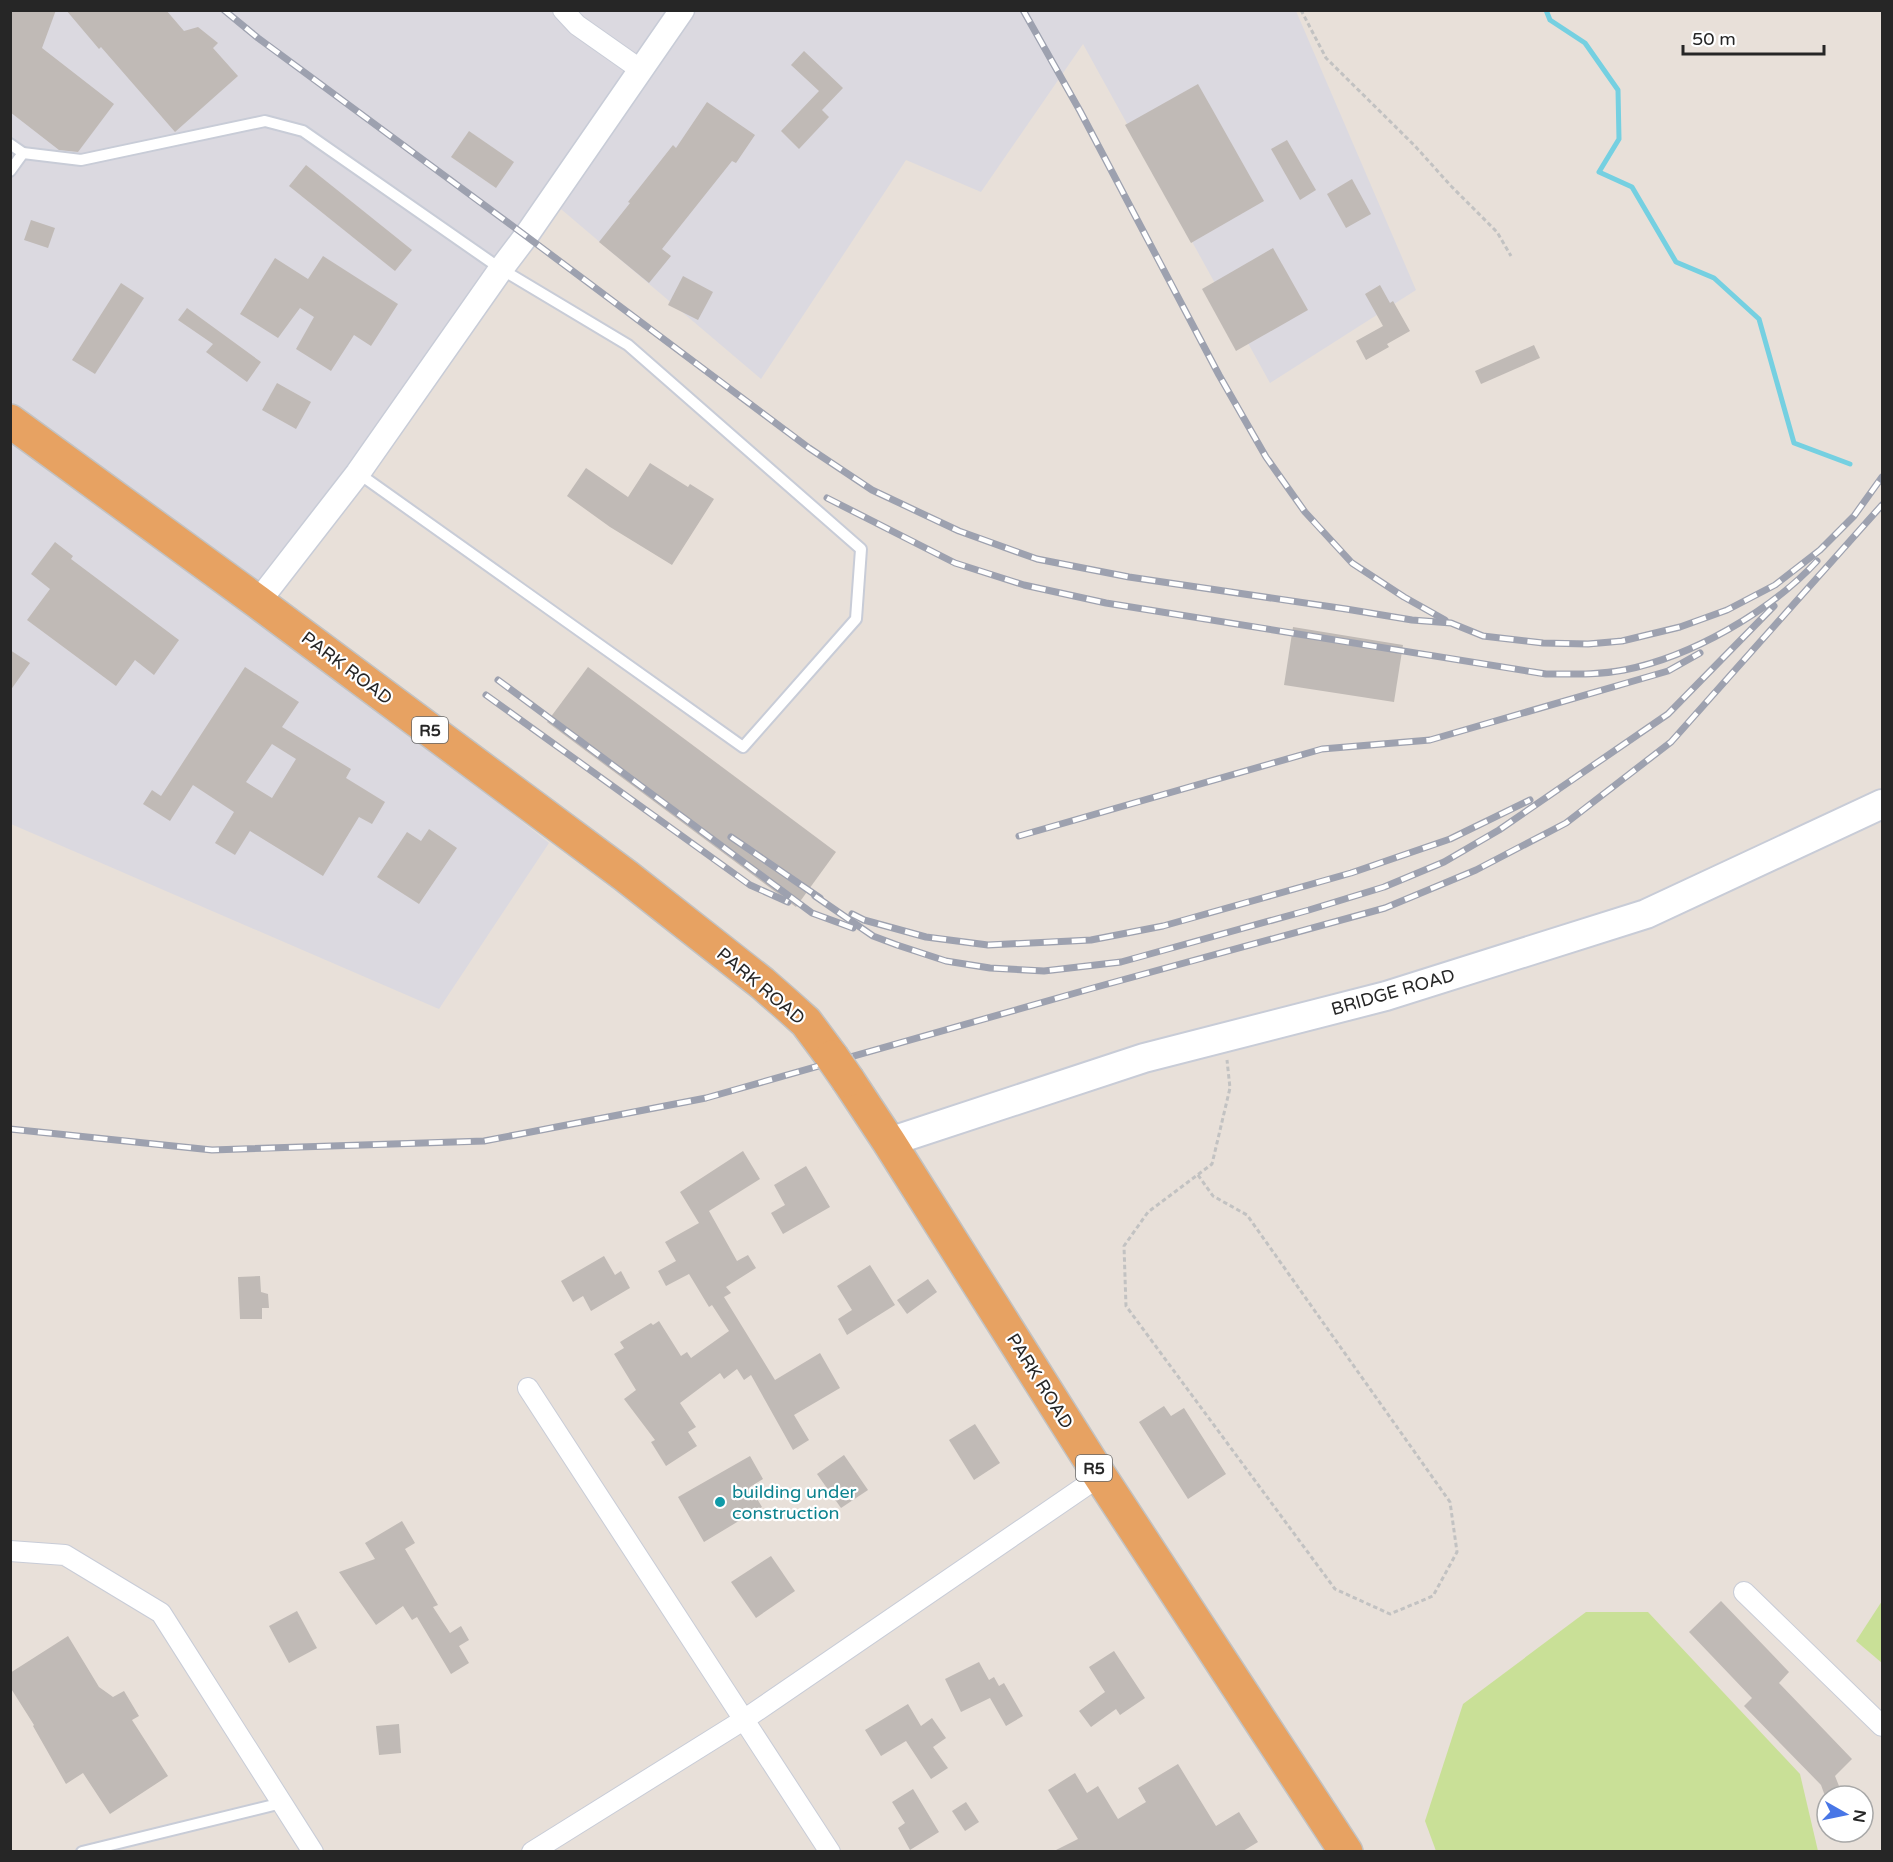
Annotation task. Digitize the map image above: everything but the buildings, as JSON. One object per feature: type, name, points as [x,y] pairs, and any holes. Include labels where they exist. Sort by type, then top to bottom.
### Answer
[{"type":"highway","name":"PARK ROAD","points":[[10,421],[626,876],[753,976],[806,1022],[889,1142],[1100,1476],[1346,1851]]},
{"type":"main road","name":"BRIDGE ROAD","points":[[889,1142],[1144,1058],[1386,996],[1646,914],[1882,804]]},
{"type":"street","points":[[563,10],[577,25],[641,70]]},
{"type":"street","points":[[258,602],[358,472],[526,236],[682,10]]},
{"type":"street","points":[[528,1388],[830,1851]]},
{"type":"street","points":[[532,1851],[745,1719],[1100,1476]]},
{"type":"street","points":[[10,1551],[65,1555],[161,1613],[313,1851]]},
{"type":"street","points":[[1744,1592],[1882,1726]]},
{"type":"lane","points":[[10,144],[23,153],[81,160],[265,121],[303,131],[501,269],[628,345],[861,549],[856,619],[743,747],[358,472]]},
{"type":"lane","points":[[10,171],[23,153]]},
{"type":"lane","points":[[82,1851],[282,1803]]},
{"type":"path","points":[[1301,10],[1326,58],[1497,232],[1510,256]]},
{"type":"path","points":[[1198,1175],[1213,1196],[1247,1215],[1450,1502],[1457,1552],[1433,1596],[1390,1614],[1335,1589],[1126,1306],[1124,1246],[1148,1212],[1212,1164],[1230,1088],[1224,1037]]},
{"type":"shaded area","points":[[11,11],[1296,11],[1416,290],[1270,383],[1083,44],[981,192],[906,160],[761,379],[555,204],[257,612],[549,843],[439,1009],[11,824]]},
{"type":"green space","points":[[1882,1601],[1882,1663],[1856,1641]]},
{"type":"green space","points":[[1586,1612],[1648,1612],[1800,1774],[1818,1851],[1436,1851],[1425,1821],[1463,1704]]},
{"type":"waterway","points":[[1546,10],[1550,20],[1585,43],[1618,90],[1619,139],[1599,172],[1632,187],[1676,262],[1714,278],[1759,319],[1794,443],[1850,464]]},
{"type":"railway","points":[[224,10],[258,38],[809,448],[872,490],[959,531],[1037,559],[1129,577],[1412,620],[1451,623],[1483,636],[1543,643],[1588,644],[1622,641],[1680,627],[1727,610],[1775,585],[1820,550],[1854,516],[1882,477]]},
{"type":"railway","points":[[1023,10],[1080,111],[1219,375],[1266,457],[1305,512],[1352,563],[1404,597],[1445,620]]},
{"type":"railway","points":[[827,498],[955,563],[1024,585],[1106,603],[1546,674],[1614,672],[1650,664],[1676,655],[1753,614],[1798,580],[1817,561]]},
{"type":"railway","points":[[10,1129],[212,1150],[484,1141],[706,1098],[1385,908],[1476,870],[1566,823],[1671,742],[1882,505]]},
{"type":"railway","points":[[815,896],[873,936],[897,945],[946,961],[990,968],[1044,971],[1121,962],[1309,910],[1384,887],[1444,862],[1499,830],[1668,714],[1774,606]]},
{"type":"railway","points":[[1019,836],[1322,749],[1430,740],[1668,671],[1700,653]]},
{"type":"railway","points":[[498,680],[812,913],[853,928]]},
{"type":"railway","points":[[486,695],[750,885],[788,902]]},
{"type":"railway","points":[[852,914],[864,920],[926,937],[988,945],[1091,940],[1163,926],[1351,873],[1450,839],[1530,800]]},
{"type":"railway","points":[[731,837],[820,898]]},
{"type":"place","name":"building under construction","points":[[720,1502]]}]
